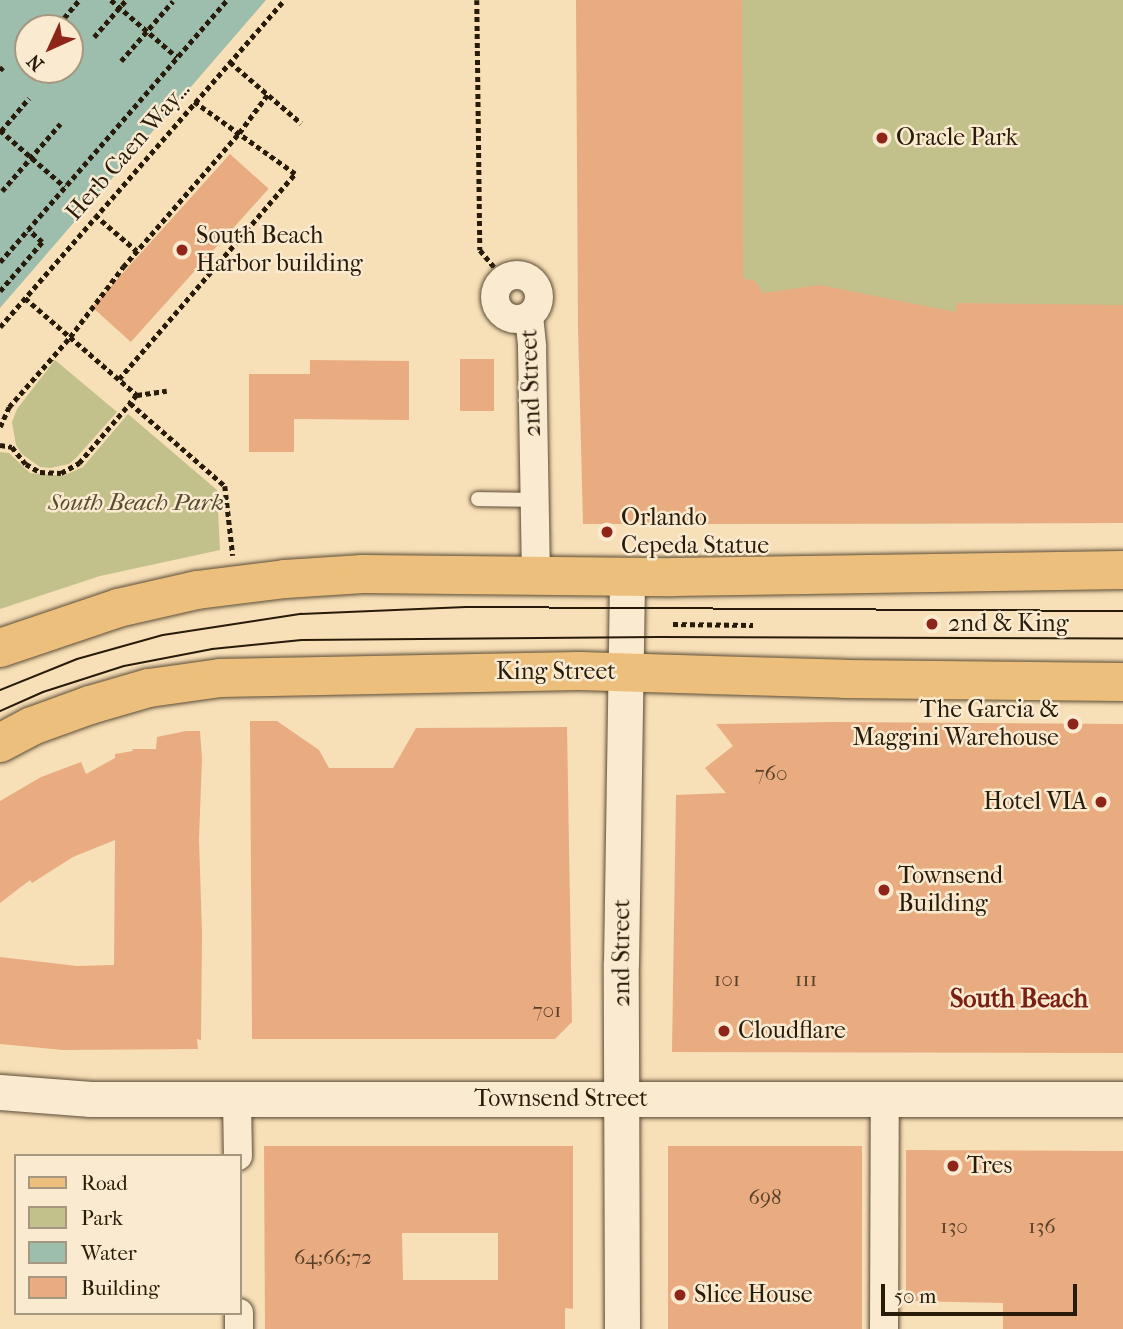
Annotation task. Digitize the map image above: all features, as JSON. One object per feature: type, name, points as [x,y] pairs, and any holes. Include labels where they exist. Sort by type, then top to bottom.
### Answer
[{"type":"main road","points":[[0,648],[118,608],[235,584],[363,575],[627,576],[1123,570]]},
{"type":"main road","name":"King Street","points":[[0,743],[32,726],[90,705],[149,688],[220,678],[440,671],[1123,682]]},
{"type":"street","name":"2nd Street","points":[[504,279],[520,275],[536,284],[539,302],[529,316],[532,347],[536,576]]},
{"type":"street","name":"2nd Street","points":[[622,1329],[621,963],[627,576]]},
{"type":"street","name":"Townsend Street","points":[[0,1092],[67,1098],[237,1100],[1123,1099]]},
{"type":"street","points":[[884,1329],[885,1099]]},
{"type":"street","points":[[237,1100],[238,1154]]},
{"type":"lane","points":[[478,499],[534,499]]},
{"type":"path","points":[[67,14],[79,0]]},
{"type":"path","points":[[111,0],[177,57]]},
{"type":"path","points":[[94,37],[126,0]]},
{"type":"path","points":[[0,262],[227,0]]},
{"type":"path","name":"Herb Caen Way...","points":[[0,327],[284,0]]},
{"type":"path","points":[[477,0],[480,250],[504,279]]},
{"type":"path","points":[[121,61],[173,1]]},
{"type":"path","points":[[230,62],[300,123]]},
{"type":"path","points":[[0,427],[9,407],[70,337],[137,251],[239,133],[268,94]]},
{"type":"path","points":[[29,97],[0,131],[65,187]]},
{"type":"path","points":[[119,379],[295,174],[194,102]]},
{"type":"path","points":[[2,191],[60,124]]},
{"type":"path","points":[[96,215],[137,251]]},
{"type":"path","points":[[0,291],[42,242],[28,230]]},
{"type":"path","points":[[25,298],[137,395]]},
{"type":"path","points":[[0,445],[12,447],[26,464],[40,472],[61,473],[79,463],[137,395],[167,391]]},
{"type":"path","points":[[131,403],[225,486],[233,557]]},
{"type":"path","points":[[673,624],[753,625]]},
{"type":"green space","name":"Oracle Park","points":[[639,0],[1123,0],[1123,523],[583,524],[583,474]]},
{"type":"green space","points":[[55,360],[117,412],[69,464],[50,468],[40,467],[22,454],[16,445],[12,422],[17,409]]},
{"type":"green space","name":"South Beach Park","points":[[128,414],[217,490],[220,550],[100,576],[0,609],[0,452],[9,453],[30,473],[63,476],[83,467]]},
{"type":"water","points":[[0,0],[266,0],[0,308]]},
{"type":"building","points":[[576,0],[742,0],[743,278],[755,281],[763,293],[820,285],[955,312],[957,303],[1123,305],[1123,523],[583,524],[578,328]]},
{"type":"building","name":"South Beach Harbor building","points":[[230,154],[269,189],[131,342],[92,307]]},
{"type":"building","points":[[460,359],[494,359],[494,411],[460,411]]},
{"type":"building","points":[[310,360],[409,361],[409,420],[294,419],[294,452],[249,452],[249,374],[310,374]]},
{"type":"building","points":[[250,721],[277,721],[319,750],[329,768],[393,768],[416,728],[567,727],[572,1022],[555,1039],[252,1039]]},
{"type":"building","points":[[716,724],[1123,724],[1123,1053],[672,1052],[676,795],[726,793],[705,768],[733,746]]},
{"type":"building","points":[[200,731],[202,758],[199,839],[201,1040],[197,1039],[198,1049],[63,1050],[0,1044],[0,957],[77,966],[114,965],[115,840],[73,857],[32,883],[30,880],[0,903],[0,801],[41,777],[81,762],[86,774],[115,758],[115,754],[133,751],[132,749],[156,749],[157,737]]},
{"type":"building","points":[[264,1146],[573,1146],[573,1309],[565,1308],[565,1329],[265,1329]],"holes":[[[402,1233],[498,1233],[498,1280],[403,1280]]]},
{"type":"building","points":[[668,1146],[862,1146],[862,1329],[668,1329]]},
{"type":"building","points":[[906,1150],[1123,1151],[1123,1329],[1003,1329],[1003,1303],[906,1301]]},
{"type":"tram line","points":[[0,690],[77,659],[163,635],[301,614],[466,607],[1123,611]]},
{"type":"tram line","points":[[0,711],[43,692],[124,666],[212,649],[302,640],[659,637],[1123,639]]},
{"type":"place","name":"Oracle Park","points":[[882,138]]},
{"type":"place","name":"South Beach Harbor building","points":[[182,250]]},
{"type":"place","name":"Orlando Cepeda Statue","points":[[607,532]]},
{"type":"place","name":"2nd & King","points":[[932,624]]},
{"type":"place","name":"The Garcia & Maggini Warehouse","points":[[1073,724]]},
{"type":"place","name":"Hotel VIA","points":[[1101,802]]},
{"type":"place","name":"Townsend Building","points":[[884,890]]},
{"type":"place","name":"Cloudflare","points":[[724,1031]]},
{"type":"place","name":"Tres","points":[[953,1166]]},
{"type":"place","name":"Slice House","points":[[680,1295]]},
{"type":"district","name":"South Beach","points":[[1019,999]]}]
